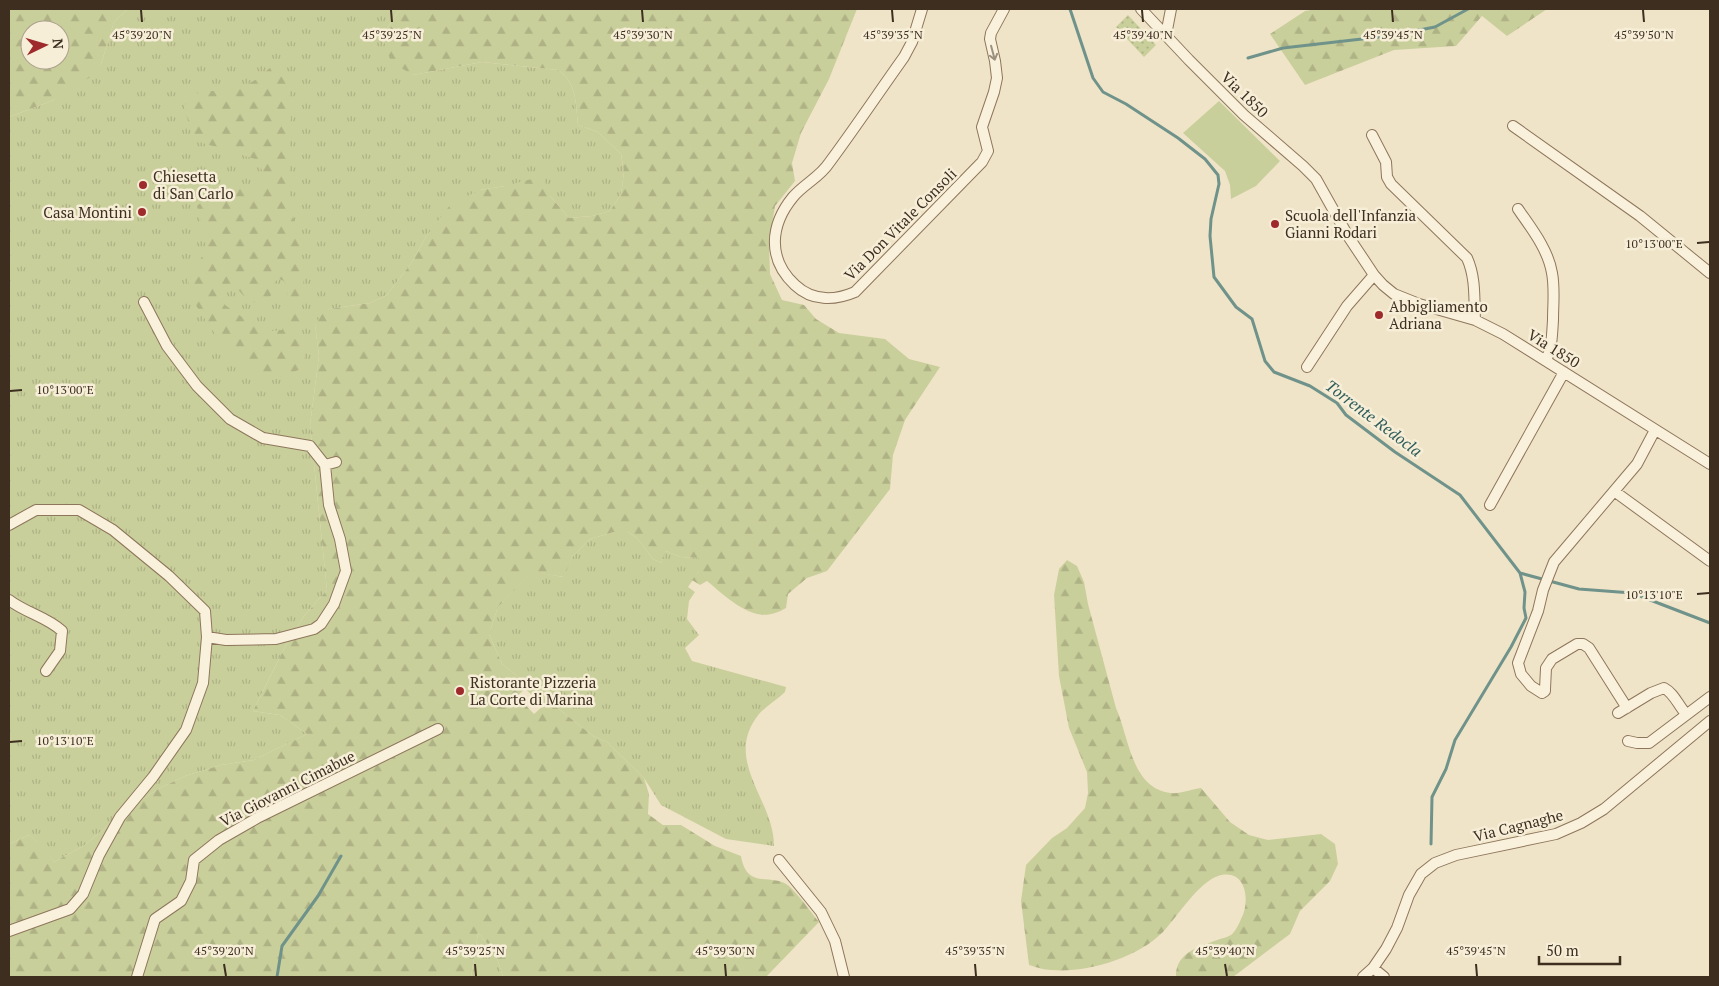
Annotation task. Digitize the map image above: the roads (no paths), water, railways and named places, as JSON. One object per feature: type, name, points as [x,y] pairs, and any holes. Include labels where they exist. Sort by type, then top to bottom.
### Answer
[{"type":"street","name":"Via Don Vitale Consoli","points":[[922,9],[912,42],[904,57],[828,165],[794,196],[776,228],[774,242],[776,256],[782,270],[788,278],[808,295],[818,298],[839,298],[855,292],[878,271],[982,162],[988,151],[982,126],[997,78],[990,39],[991,33],[1004,9]]},
{"type":"street","name":"Via 1850","points":[[1141,9],[1244,115],[1316,179],[1348,236],[1374,275],[1394,294],[1419,304],[1475,320],[1502,334],[1710,464]]},
{"type":"street","points":[[1166,35],[1171,9]]},
{"type":"street","points":[[1513,126],[1640,216],[1710,272]]},
{"type":"street","points":[[1372,135],[1386,162],[1387,177],[1391,184],[1467,258],[1472,269],[1474,281],[1475,320]]},
{"type":"street","points":[[1518,209],[1539,240],[1548,257],[1552,272],[1554,288],[1551,350],[1546,361]]},
{"type":"street","points":[[1307,367],[1347,306],[1374,275]]},
{"type":"street","points":[[144,302],[167,346],[196,386],[230,420],[263,438],[310,446],[325,465],[329,505],[340,539],[346,571],[334,604],[321,624],[314,629],[276,639],[226,640],[207,637]]},
{"type":"street","points":[[1490,505],[1564,372]]},
{"type":"street","points":[[1655,430],[1637,464],[1552,566],[1538,611],[1518,663],[1521,674],[1531,686],[1542,693],[1545,691],[1546,668],[1552,659],[1577,644],[1582,644],[1589,648],[1622,710],[1651,693],[1664,688],[1671,691],[1686,714]]},
{"type":"street","points":[[325,465],[336,462]]},
{"type":"street","points":[[1614,491],[1710,561]]},
{"type":"street","points":[[9,525],[36,510],[79,510],[114,530],[169,576],[205,611],[207,637],[203,683],[186,730],[154,777],[120,817],[99,855],[83,894],[70,909],[9,931]]},
{"type":"street","points":[[9,600],[17,606],[54,623],[62,631],[60,651],[46,671]]},
{"type":"street","points":[[1628,742],[1649,743],[1710,697]]},
{"type":"street","name":"Via Cagnaghe","points":[[1363,977],[1373,968],[1386,949],[1409,895],[1421,874],[1436,863],[1456,855],[1556,834],[1581,823],[1604,809],[1710,720]]},
{"type":"street","name":"Via Giovanni Cimabue","points":[[137,977],[155,919],[181,901],[191,881],[194,860],[219,840],[259,817],[438,729]]},
{"type":"street","points":[[779,860],[821,912],[836,941],[844,977]]},
{"type":"street","points":[[1373,968],[1384,977]]},
{"type":"waterway","name":"Torrente Redocla","points":[[1070,9],[1093,78],[1103,92],[1126,104],[1178,138],[1205,159],[1218,175],[1219,184],[1211,219],[1210,236],[1214,277],[1236,307],[1252,319],[1265,361],[1274,372],[1310,386],[1337,403],[1346,415],[1395,452],[1460,495],[1520,573],[1579,589],[1632,593],[1710,623]]},
{"type":"waterway","points":[[1248,58],[1283,48],[1388,36],[1435,27],[1468,9]]},
{"type":"waterway","points":[[1431,844],[1432,797],[1446,769],[1455,740],[1511,647],[1526,618],[1524,608],[1525,592],[1520,573]]},
{"type":"waterway","points":[[277,977],[282,946],[318,896],[341,856]]},
{"type":"place","name":"Chiesetta di San Carlo","points":[[143,185]]},
{"type":"place","name":"Casa Montini","points":[[142,212]]},
{"type":"place","name":"Scuola dell'Infanzia Gianni Rodari","points":[[1275,224]]},
{"type":"place","name":"Abbigliamento Adriana","points":[[1379,315]]},
{"type":"place","name":"Ristorante Pizzeria La Corte di Marina","points":[[460,691]]}]
